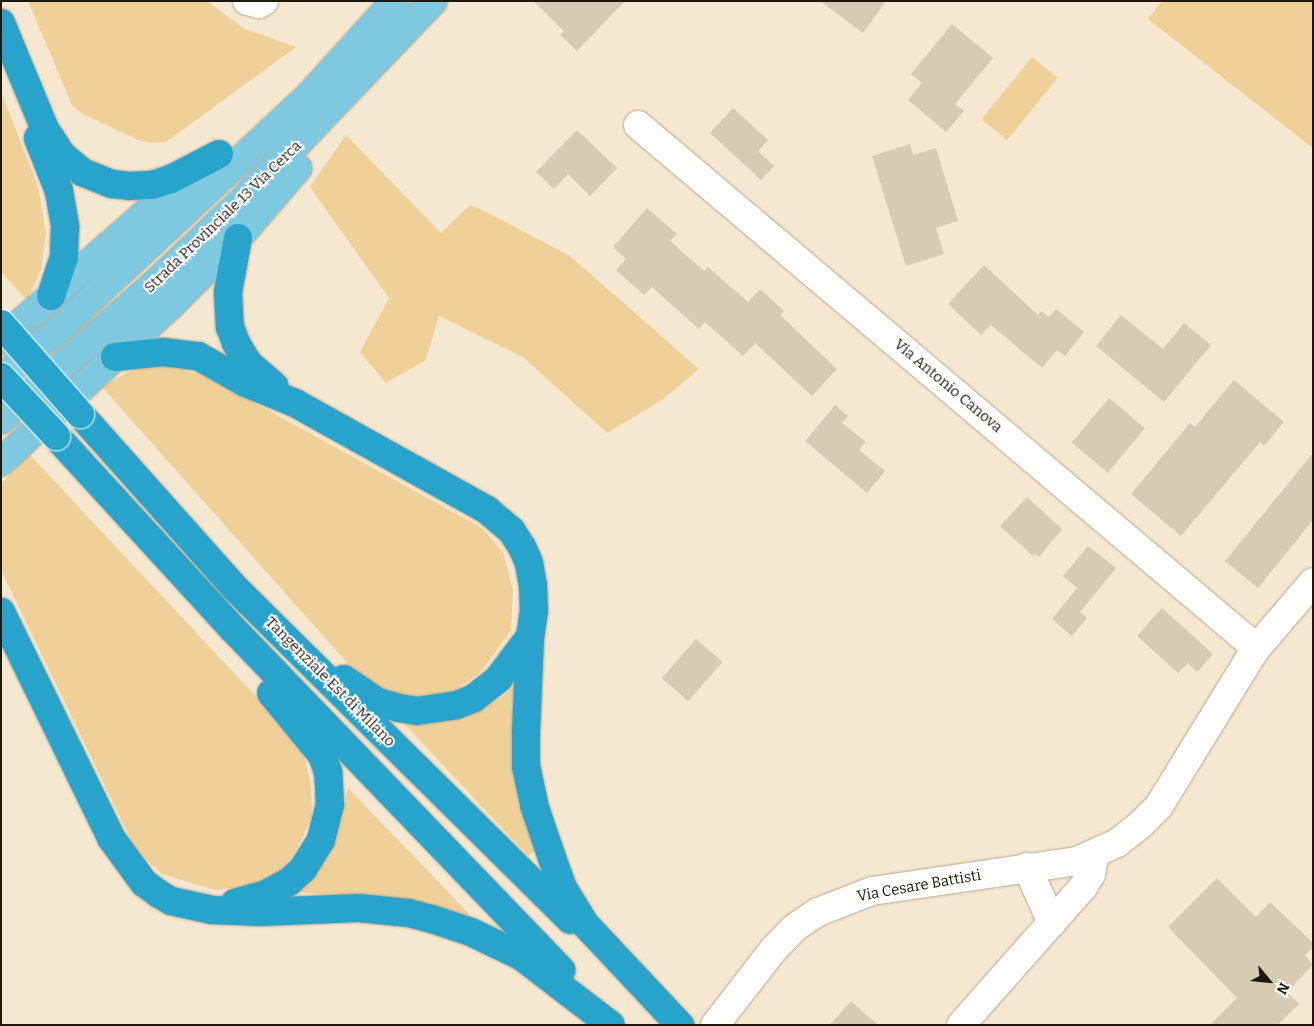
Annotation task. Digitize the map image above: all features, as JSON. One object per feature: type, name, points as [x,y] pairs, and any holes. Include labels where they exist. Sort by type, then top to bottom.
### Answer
[{"type":"highway","points":[[1,23],[45,129],[62,155],[82,172],[112,184],[130,186],[152,184],[171,179],[218,154]]},
{"type":"highway","points":[[1,52],[53,172],[62,204],[65,226],[64,258],[51,296]]},
{"type":"highway","points":[[238,238],[228,292],[230,327],[236,343],[248,363],[295,402]]},
{"type":"highway","name":"Tangenziale Est di Milano","points":[[1,324],[234,587],[676,1025]]},
{"type":"highway","points":[[115,357],[163,352],[190,353],[246,382],[295,402],[487,510],[511,530],[522,547],[532,575],[534,610],[530,637],[526,766],[534,805],[563,888],[585,924],[680,1025]]},
{"type":"highway","name":"Tangenziale Est di Milano","points":[[1,378],[232,628],[613,1025]]},
{"type":"highway","points":[[234,587],[298,637],[338,675],[378,702],[399,708],[418,711],[436,710],[457,705],[474,698],[498,679],[530,637]]},
{"type":"highway","points":[[1,612],[111,838],[144,883],[171,901],[212,910],[261,912],[358,908],[409,914],[432,919],[471,932],[521,956],[613,1025]]},
{"type":"highway","points":[[212,910],[266,894],[290,881],[303,869],[318,845],[326,825],[330,805],[328,772],[322,756],[245,664],[232,628]]},
{"type":"main road","points":[[1,340],[163,198],[298,87],[394,1]]},
{"type":"main road","name":"Strada Provinciale 13 Via Cerca","points":[[1,378],[60,328],[309,96],[394,1]]},
{"type":"main road","name":"Strada Provinciale 13 Via Cerca","points":[[1,420],[168,272],[277,166],[433,1]]},
{"type":"main road","points":[[1,462],[115,357],[238,238],[298,169],[386,51]]},
{"type":"street","points":[[247,1],[260,4],[264,1]]},
{"type":"street","name":"Via Antonio Canova","points":[[638,125],[1232,627],[1255,650]]},
{"type":"street","name":"Via Cesare Battisti","points":[[715,1025],[774,949],[794,928],[818,912],[872,892],[1027,867],[1077,861],[1117,843],[1141,824],[1159,806],[1255,650],[1313,582]]},
{"type":"street","points":[[961,1025],[1083,887],[1092,874],[1095,854]]},
{"type":"street","points":[[1027,867],[1052,923]]},
{"type":"shaded area","points":[[28,1],[207,1],[243,28],[296,47],[166,142],[153,143],[138,140],[81,113],[72,105]]},
{"type":"shaded area","points":[[1162,1],[1313,1],[1313,148],[1148,19]]},
{"type":"shaded area","points":[[1032,57],[1058,78],[1007,140],[982,119]]},
{"type":"shaded area","points":[[1,92],[38,186],[46,233],[41,270],[27,300],[1,272]]},
{"type":"shaded area","points":[[346,135],[441,233],[470,205],[485,211],[570,256],[699,369],[662,400],[607,433],[523,357],[439,316],[426,360],[386,383],[360,352],[389,298],[310,187]]},
{"type":"shaded area","points":[[145,366],[172,367],[204,375],[482,528],[503,552],[513,590],[511,630],[481,672],[457,689],[427,700],[394,695],[359,676],[102,387],[128,372]]},
{"type":"shaded area","points":[[29,454],[293,736],[305,759],[311,785],[312,816],[296,851],[277,875],[242,887],[215,890],[162,874],[136,850],[1,570],[1,484]]},
{"type":"shaded area","points":[[512,684],[521,685],[536,849],[528,856],[399,718],[425,723],[455,719],[482,709],[505,695]]},
{"type":"shaded area","points":[[348,788],[475,920],[371,898],[294,892],[317,872],[335,843]]},
{"type":"building","points":[[533,1],[625,1],[577,51],[560,35],[564,31]]},
{"type":"building","points":[[820,1],[886,1],[863,33]]},
{"type":"building","points":[[952,24],[993,58],[955,104],[964,111],[946,132],[908,100],[922,83],[911,74]]},
{"type":"building","points":[[733,108],[768,140],[758,151],[774,166],[761,180],[710,133]]},
{"type":"building","points":[[577,130],[617,168],[590,196],[568,174],[554,189],[536,172]]},
{"type":"building","points":[[910,144],[913,155],[936,148],[958,221],[936,228],[944,254],[906,266],[872,156]]},
{"type":"building","points":[[647,208],[677,234],[670,241],[704,271],[708,267],[748,302],[760,289],[784,311],[780,315],[837,369],[812,396],[755,343],[743,356],[705,322],[699,329],[652,287],[644,295],[616,270],[626,259],[613,247]]},
{"type":"building","points":[[984,265],[1038,315],[1041,311],[1049,317],[1056,309],[1084,332],[1065,356],[1057,350],[1042,368],[991,325],[981,335],[948,304]]},
{"type":"building","points":[[1121,315],[1163,349],[1184,323],[1211,345],[1164,402],[1096,346]]},
{"type":"building","points":[[1234,380],[1284,422],[1264,446],[1260,442],[1181,536],[1131,494],[1190,423],[1195,427]]},
{"type":"building","points":[[1109,398],[1145,428],[1108,473],[1072,442]]},
{"type":"building","points":[[835,405],[848,416],[842,423],[866,442],[859,450],[885,471],[867,493],[805,441]]},
{"type":"building","points":[[1313,453],[1313,520],[1258,588],[1225,561]]},
{"type":"building","points":[[1027,497],[1062,529],[1039,557],[1035,554],[1033,556],[1000,526]]},
{"type":"building","points":[[1088,546],[1116,568],[1080,612],[1087,618],[1072,636],[1052,619],[1077,588],[1063,576]]},
{"type":"building","points":[[1162,608],[1213,654],[1197,672],[1188,663],[1178,673],[1137,636]]},
{"type":"building","points":[[696,639],[722,662],[688,701],[662,678]]},
{"type":"building","points":[[1217,878],[1256,917],[1270,902],[1313,943],[1313,948],[1305,955],[1313,965],[1287,992],[1299,1004],[1278,1025],[1210,1025],[1237,998],[1168,927]]},
{"type":"building","points":[[851,1001],[878,1025],[830,1025]]}]
